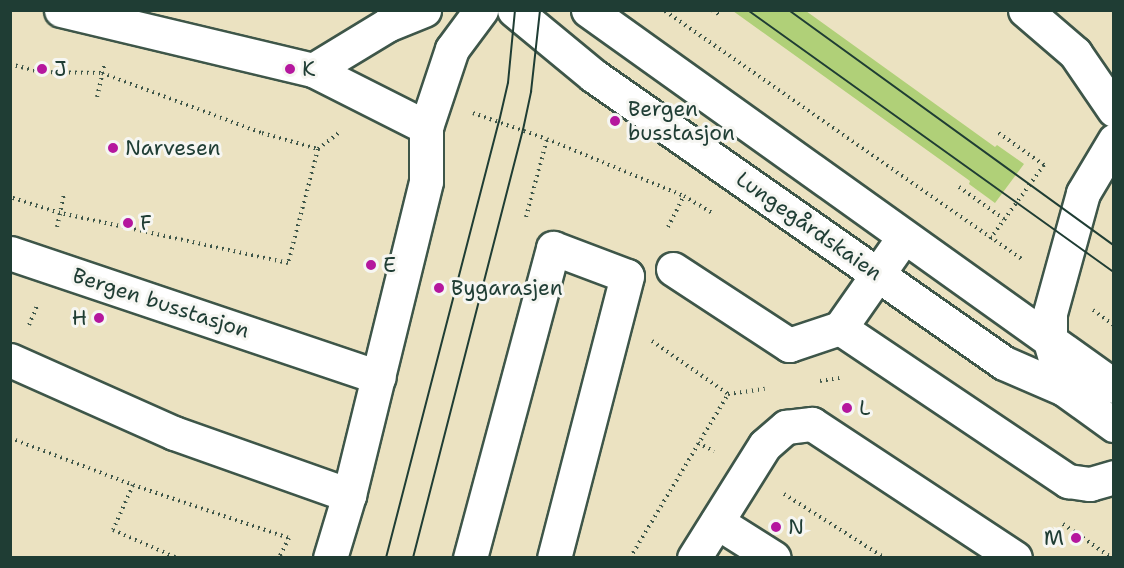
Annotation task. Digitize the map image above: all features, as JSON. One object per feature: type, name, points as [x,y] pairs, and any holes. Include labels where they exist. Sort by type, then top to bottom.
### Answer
[{"type":"main road","points":[[61,10],[313,70],[426,127]]},
{"type":"main road","points":[[313,70],[376,31],[424,10]]},
{"type":"main road","points":[[330,558],[349,495],[426,181],[426,127],[452,49],[481,10]]},
{"type":"main road","name":"Lungegårdskaien","points":[[514,10],[594,76],[1004,363],[1064,389],[1113,425]]},
{"type":"main road","points":[[588,10],[903,238],[1113,386]]},
{"type":"main road","points":[[1025,10],[1075,53],[1113,110]]},
{"type":"main road","points":[[1064,389],[1050,341],[1050,313],[1083,193],[1113,141]]},
{"type":"main road","points":[[673,269],[789,345],[840,328],[903,238]]},
{"type":"main road","points":[[470,558],[553,248],[627,276],[554,558]]},
{"type":"main road","name":"Bergen busstasjon","points":[[10,253],[379,376]]},
{"type":"main road","points":[[840,328],[1068,481],[1090,484],[1113,477]]},
{"type":"main road","points":[[10,360],[174,434],[349,495]]},
{"type":"main road","points":[[694,558],[765,446],[786,427],[812,424],[1015,558]]},
{"type":"main road","points":[[717,522],[774,558]]},
{"type":"path","points":[[664,10],[682,20],[1113,325]]},
{"type":"path","points":[[712,10],[720,15]]},
{"type":"path","points":[[10,64],[39,72],[102,73],[262,133],[318,149],[288,263],[60,213],[10,197]]},
{"type":"path","points":[[441,78],[471,91],[470,112],[547,139],[684,196],[713,213]]},
{"type":"path","points":[[986,245],[1044,165],[996,132]]},
{"type":"path","points":[[524,226],[547,139]]},
{"type":"path","points":[[959,187],[1004,219]]},
{"type":"path","points":[[60,213],[64,195]]},
{"type":"path","points":[[10,438],[133,485],[289,538],[279,558]]},
{"type":"path","points":[[698,443],[749,472],[885,558]]},
{"type":"path","points":[[133,485],[113,530],[177,558]]},
{"type":"green space","points":[[733,11],[806,11],[995,147],[997,145],[1024,164],[995,203],[969,184],[970,181]]},
{"type":"tram line","points":[[386,558],[499,122],[508,83],[515,10]]},
{"type":"tram line","points":[[413,558],[523,130],[531,92],[540,10]]},
{"type":"tram line","points":[[748,10],[1114,272]]},
{"type":"tram line","points":[[789,10],[1114,245]]},
{"type":"place","name":"J","points":[[42,69]]},
{"type":"place","name":"K","points":[[290,69]]},
{"type":"place","name":"Bergen busstasjon","points":[[615,121]]},
{"type":"place","name":"Narvesen","points":[[113,148]]},
{"type":"place","name":"F","points":[[128,223]]},
{"type":"place","name":"E","points":[[371,265]]},
{"type":"place","name":"Bygarasjen","points":[[439,288]]},
{"type":"place","name":"H","points":[[99,318]]},
{"type":"place","name":"L","points":[[847,408]]},
{"type":"place","name":"N","points":[[776,527]]},
{"type":"place","name":"M","points":[[1076,538]]}]
